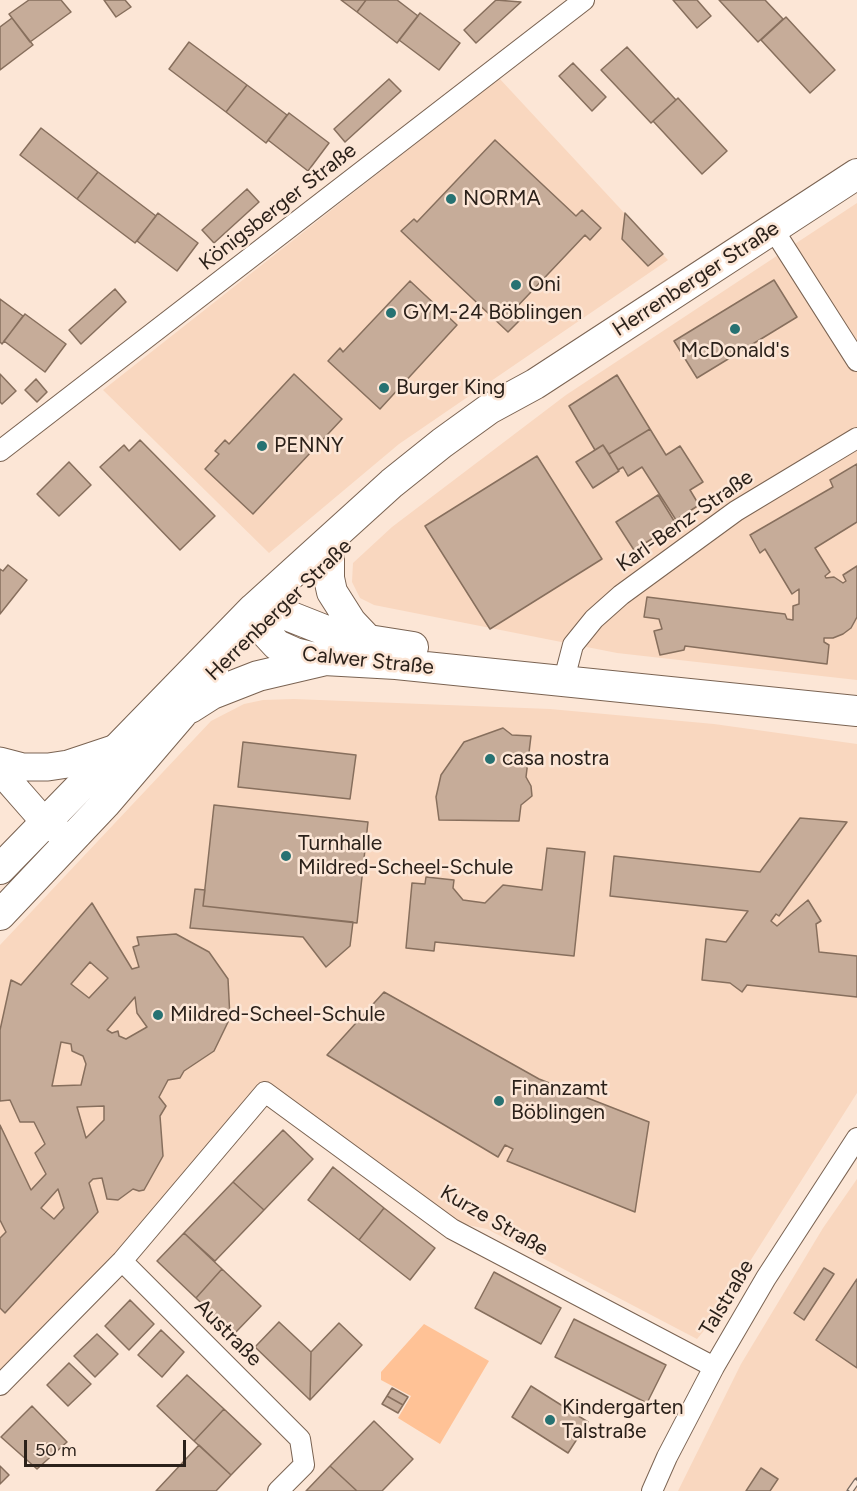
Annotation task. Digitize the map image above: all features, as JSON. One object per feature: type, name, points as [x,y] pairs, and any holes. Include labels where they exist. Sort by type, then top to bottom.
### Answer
[{"type":"main road","name":"Herrenberger Straße","points":[[0,915],[105,804],[182,714],[217,666],[262,615],[392,483],[489,409],[535,384],[779,238],[857,174]]},
{"type":"main road","name":"Herrenberger Straße","points":[[0,869],[116,748],[262,615],[394,501],[494,422],[535,384]]},
{"type":"main road","points":[[328,559],[332,592],[351,622],[369,641]]},
{"type":"main road","name":"Calwer Straße","points":[[262,615],[369,641],[567,668],[857,698]]},
{"type":"main road","name":"Calwer Straße","points":[[262,615],[278,645],[295,653],[324,660],[407,666],[857,711]]},
{"type":"main road","points":[[182,714],[212,694],[258,676],[324,660]]},
{"type":"street","name":"Königsberger Straße","points":[[0,451],[584,0]]},
{"type":"street","points":[[779,238],[857,361]]},
{"type":"street","name":"Karl-Benz-Straße","points":[[567,668],[573,645],[594,620],[621,594],[736,512],[857,438]]},
{"type":"street","name":"Calwer Straße","points":[[828,708],[846,722],[857,724]]},
{"type":"street","points":[[0,761],[23,766],[48,767],[68,764],[116,748]]},
{"type":"street","points":[[0,771],[47,822],[69,841]]},
{"type":"street","name":"Kurze Straße","points":[[122,1261],[265,1092],[452,1229],[714,1366]]},
{"type":"street","name":"Talstraße","points":[[652,1491],[714,1366],[766,1278],[857,1138]]},
{"type":"street","points":[[0,1385],[122,1261]]},
{"type":"street","name":"Austraße","points":[[122,1261],[300,1439],[303,1465],[278,1491]]},
{"type":"shaded area","points":[[499,78],[668,260],[399,444],[269,553],[103,390]]},
{"type":"shaded area","points":[[857,203],[857,680],[617,653],[374,605],[360,598],[352,582],[353,563],[392,527],[566,395]]},
{"type":"shaded area","points":[[294,699],[550,709],[714,724],[857,744],[857,1093],[712,1321],[697,1339],[487,1229],[458,1223],[264,1083],[117,1256],[0,1370],[0,945],[211,721],[244,704],[263,700]]},
{"type":"shaded area","points":[[857,1179],[857,1491],[678,1491],[741,1364],[823,1228]]},
{"type":"shaded area","points":[[424,1324],[489,1361],[440,1444],[398,1418],[411,1396],[381,1380],[381,1372]]},
{"type":"building","points":[[29,0],[61,0],[71,12],[30,42],[9,14]]},
{"type":"building","points":[[104,0],[125,0],[131,7],[116,17]]},
{"type":"building","points":[[341,0],[366,0],[357,12]]},
{"type":"building","points":[[366,0],[397,0],[418,16],[397,43],[357,12]]},
{"type":"building","points":[[496,0],[521,2],[476,43],[464,30]]},
{"type":"building","points":[[673,0],[697,0],[711,16],[697,28]]},
{"type":"building","points":[[719,0],[765,0],[783,19],[758,42]]},
{"type":"building","points":[[420,13],[460,43],[439,70],[399,40]]},
{"type":"building","points":[[786,17],[835,70],[810,93],[761,40]]},
{"type":"building","points":[[12,18],[33,45],[0,70],[0,27]]},
{"type":"building","points":[[189,42],[247,85],[226,112],[169,69]]},
{"type":"building","points":[[627,47],[676,100],[651,123],[601,70]]},
{"type":"building","points":[[573,63],[606,97],[592,111],[559,76]]},
{"type":"building","points":[[389,79],[401,91],[345,142],[334,129]]},
{"type":"building","points":[[247,85],[287,115],[266,143],[226,112]]},
{"type":"building","points":[[678,98],[727,151],[702,174],[653,121]]},
{"type":"building","points":[[289,113],[329,143],[308,171],[268,140]]},
{"type":"building","points":[[41,128],[98,172],[77,199],[20,155]]},
{"type":"building","points":[[495,140],[576,216],[582,210],[601,228],[590,240],[585,235],[512,312],[520,320],[508,332],[401,231],[414,219],[417,222]]},
{"type":"building","points":[[98,172],[156,216],[135,243],[77,199]]},
{"type":"building","points":[[247,189],[259,202],[214,243],[202,230]]},
{"type":"building","points":[[158,213],[198,243],[177,271],[137,241]]},
{"type":"building","points":[[625,213],[663,254],[648,266],[622,239]]},
{"type":"building","name":"McDonald's","points":[[774,280],[797,317],[697,378],[674,341]]},
{"type":"building","points":[[410,281],[457,325],[380,409],[328,361],[340,348],[343,352]]},
{"type":"building","points":[[115,289],[126,302],[81,344],[69,330]]},
{"type":"building","points":[[0,299],[23,316],[2,344],[0,342]]},
{"type":"building","points":[[25,314],[66,344],[45,372],[4,341]]},
{"type":"building","points":[[0,374],[16,391],[2,404],[0,402]]},
{"type":"building","points":[[294,374],[342,419],[253,514],[205,469],[219,454],[215,451],[225,440],[229,444]]},
{"type":"building","points":[[617,375],[650,429],[609,454],[603,445],[595,450],[569,406]]},
{"type":"building","points":[[36,379],[47,392],[37,402],[25,390]]},
{"type":"building","points":[[650,429],[666,455],[680,446],[703,482],[690,490],[699,505],[676,520],[642,467],[628,476],[623,467],[618,470],[609,454]]},
{"type":"building","points":[[140,440],[215,516],[180,550],[100,467],[124,445],[129,451]]},
{"type":"building","points":[[603,445],[619,471],[593,488],[576,462]]},
{"type":"building","points":[[537,456],[602,559],[490,629],[425,526]]},
{"type":"building","points":[[69,462],[91,485],[59,516],[37,494]]},
{"type":"building","points":[[857,464],[857,522],[815,548],[830,572],[825,576],[826,578],[834,577],[843,583],[846,581],[843,575],[857,566],[857,617],[851,628],[843,634],[833,638],[824,638],[824,642],[829,645],[827,664],[685,646],[684,650],[660,655],[654,631],[662,629],[659,619],[644,617],[647,597],[785,614],[787,619],[793,620],[793,606],[799,604],[799,589],[792,594],[765,549],[760,553],[750,535],[833,487],[830,480]]},
{"type":"building","points":[[658,495],[676,524],[634,550],[616,522]]},
{"type":"building","points":[[8,565],[27,580],[0,614],[0,569],[3,571]]},
{"type":"building","name":"casa nostra","points":[[503,728],[512,735],[531,736],[526,777],[531,786],[532,796],[521,805],[519,821],[439,820],[436,797],[441,775],[464,742]]},
{"type":"building","points":[[243,742],[356,755],[350,799],[238,787]]},
{"type":"building","name":"Turnhalle Mildred-Scheel-Schule","points":[[214,805],[368,822],[357,923],[203,906]]},
{"type":"building","points":[[800,818],[847,822],[779,916],[776,914],[771,921],[777,926],[808,900],[821,921],[816,924],[819,952],[857,956],[857,997],[747,985],[742,992],[730,983],[702,980],[706,939],[726,942],[748,911],[610,896],[614,856],[760,872]]},
{"type":"building","points":[[547,848],[585,852],[574,956],[435,942],[434,951],[406,948],[412,883],[425,884],[426,877],[454,880],[453,888],[463,900],[485,903],[503,885],[542,890]]},
{"type":"building","points":[[195,889],[205,890],[203,906],[353,922],[350,946],[326,967],[303,937],[190,928]]},
{"type":"building","points":[[92,903],[132,969],[139,967],[133,947],[139,945],[137,937],[176,934],[209,952],[228,979],[230,1018],[214,1051],[184,1071],[180,1078],[168,1080],[159,1097],[166,1106],[160,1116],[163,1156],[144,1190],[133,1189],[118,1200],[107,1199],[102,1178],[93,1179],[89,1183],[98,1212],[5,1313],[0,1308],[0,1238],[6,1232],[0,1220],[0,1125],[31,1190],[46,1174],[35,1153],[45,1144],[34,1122],[20,1122],[10,1100],[0,1101],[0,1030],[11,980],[21,985]],"holes":[[[90,962],[108,978],[89,998],[71,984]],[[135,997],[137,1013],[147,1027],[126,1039],[119,1036],[118,1031],[112,1033],[107,1030]],[[61,1042],[71,1044],[72,1051],[83,1056],[86,1064],[81,1085],[52,1086]],[[104,1106],[104,1120],[86,1138],[77,1107]],[[58,1189],[64,1208],[54,1219],[41,1208]]]},
{"type":"building","name":"Finanzamt Böblingen","points":[[384,992],[539,1079],[649,1122],[635,1212],[507,1161],[513,1149],[505,1145],[498,1157],[327,1055]]},
{"type":"building","points":[[283,1130],[313,1159],[264,1210],[233,1182]]},
{"type":"building","points":[[333,1167],[384,1208],[359,1240],[308,1200]]},
{"type":"building","points":[[233,1182],[264,1210],[215,1261],[184,1233]]},
{"type":"building","points":[[384,1208],[435,1248],[410,1280],[359,1240]]},
{"type":"building","points":[[184,1233],[222,1269],[196,1298],[157,1261]]},
{"type":"building","points":[[824,1268],[834,1274],[804,1320],[794,1313]]},
{"type":"building","points":[[222,1269],[261,1306],[234,1334],[196,1298]]},
{"type":"building","points":[[494,1272],[561,1308],[541,1344],[475,1308]]},
{"type":"building","points":[[857,1279],[857,1368],[816,1340]]},
{"type":"building","points":[[130,1300],[154,1324],[129,1350],[105,1326]]},
{"type":"building","points":[[574,1319],[666,1365],[647,1403],[555,1357]]},
{"type":"building","points":[[279,1322],[311,1352],[310,1400],[255,1347]]},
{"type":"building","points":[[339,1323],[362,1345],[310,1400],[311,1352]]},
{"type":"building","points":[[161,1330],[184,1352],[162,1377],[138,1355]]},
{"type":"building","points":[[97,1334],[118,1354],[95,1377],[74,1356]]},
{"type":"building","points":[[69,1363],[91,1384],[68,1406],[47,1385]]},
{"type":"building","points":[[187,1375],[224,1409],[194,1441],[157,1406]]},
{"type":"building","name":"Kindergarten Talstraße","points":[[531,1386],[588,1422],[568,1453],[512,1417]]},
{"type":"building","points":[[392,1388],[408,1397],[403,1405],[387,1396]]},
{"type":"building","points":[[387,1396],[403,1405],[398,1413],[382,1404]]},
{"type":"building","points":[[32,1406],[67,1442],[37,1469],[1,1437]]},
{"type":"building","points":[[224,1409],[261,1444],[231,1475],[194,1441]]},
{"type":"building","points":[[374,1421],[413,1459],[382,1491],[357,1491],[330,1466]]},
{"type":"building","points":[[199,1445],[231,1475],[216,1491],[156,1491]]},
{"type":"building","points":[[0,1466],[9,1475],[0,1484]]},
{"type":"building","points":[[330,1466],[357,1491],[306,1491]]},
{"type":"building","points":[[761,1468],[778,1479],[770,1491],[746,1491]]},
{"type":"railway","points":[[850,1491],[857,1481]]},
{"type":"place","name":"NORMA","points":[[451,199]]},
{"type":"place","name":"Oni","points":[[516,285]]},
{"type":"place","name":"GYM-24 Böblingen","points":[[391,313]]},
{"type":"place","name":"McDonald's","points":[[735,329]]},
{"type":"place","name":"Burger King","points":[[384,388]]},
{"type":"place","name":"PENNY","points":[[262,446]]},
{"type":"place","name":"casa nostra","points":[[490,759]]},
{"type":"place","name":"Turnhalle Mildred-Scheel-Schule","points":[[286,856]]},
{"type":"place","name":"Mildred-Scheel-Schule","points":[[158,1015]]},
{"type":"place","name":"Finanzamt Böblingen","points":[[499,1101]]},
{"type":"place","name":"Kindergarten Talstraße","points":[[550,1420]]}]
